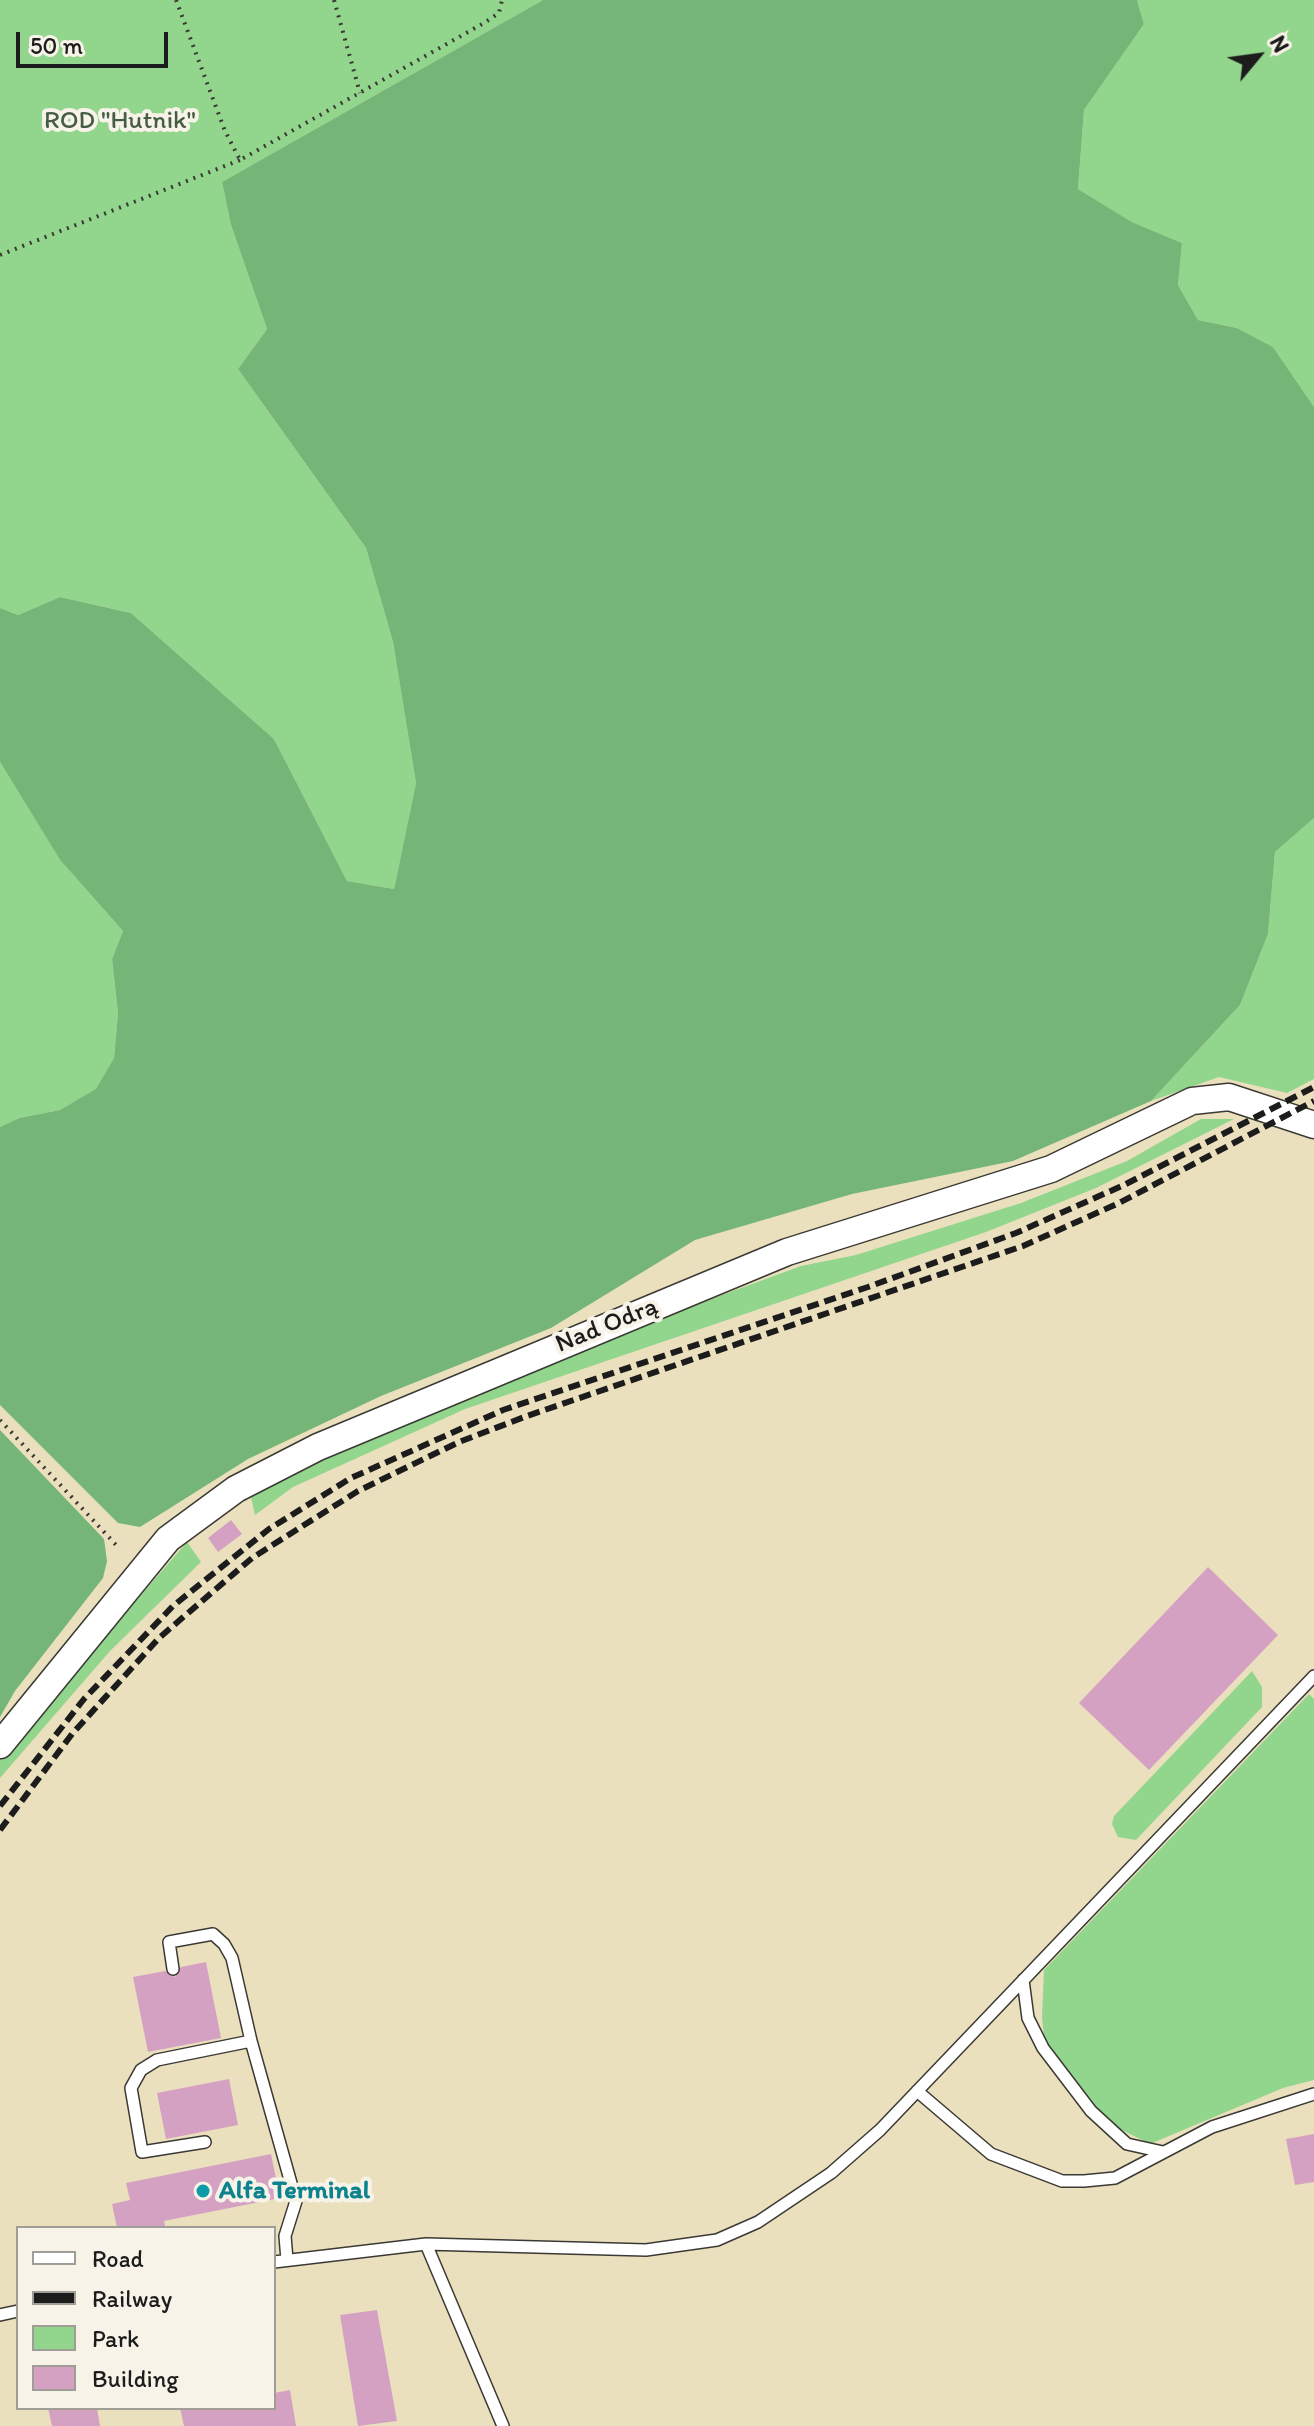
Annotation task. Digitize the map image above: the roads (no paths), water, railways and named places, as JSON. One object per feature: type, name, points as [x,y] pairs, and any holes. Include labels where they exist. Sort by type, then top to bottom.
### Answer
[{"type":"street","name":"Nad Odrą","points":[[0,1745],[168,1539],[236,1489],[318,1447],[787,1252],[1041,1173],[1192,1101],[1229,1097],[1314,1125]]},
{"type":"lane","points":[[276,2262],[426,2244],[646,2250],[717,2240],[758,2222],[831,2173],[880,2130],[1314,1676]]},
{"type":"lane","points":[[173,1969],[169,1942],[213,1934],[224,1944],[232,1958],[251,2041],[296,2201],[285,2236],[287,2260]]},
{"type":"lane","points":[[1023,1980],[1028,2018],[1043,2048],[1091,2111],[1127,2144],[1163,2152]]},
{"type":"lane","points":[[205,2142],[142,2152],[131,2088],[141,2070],[157,2060],[251,2041]]},
{"type":"lane","points":[[917,2091],[991,2154],[1062,2181],[1115,2178],[1212,2127],[1314,2094]]},
{"type":"lane","points":[[426,2244],[503,2426]]},
{"type":"railway","points":[[0,1806],[84,1699],[173,1606],[269,1529],[351,1478],[503,1410],[868,1287],[1016,1233],[1124,1185],[1314,1087]]},
{"type":"railway","points":[[0,1830],[72,1734],[159,1638],[252,1558],[358,1491],[459,1442],[527,1416],[1023,1246],[1119,1203],[1314,1101]]},
{"type":"place","name":"Alfa Terminal","points":[[203,2191]]},
{"type":"park label","name":"ROD \"Hutnik\"","points":[[120,121]]}]
